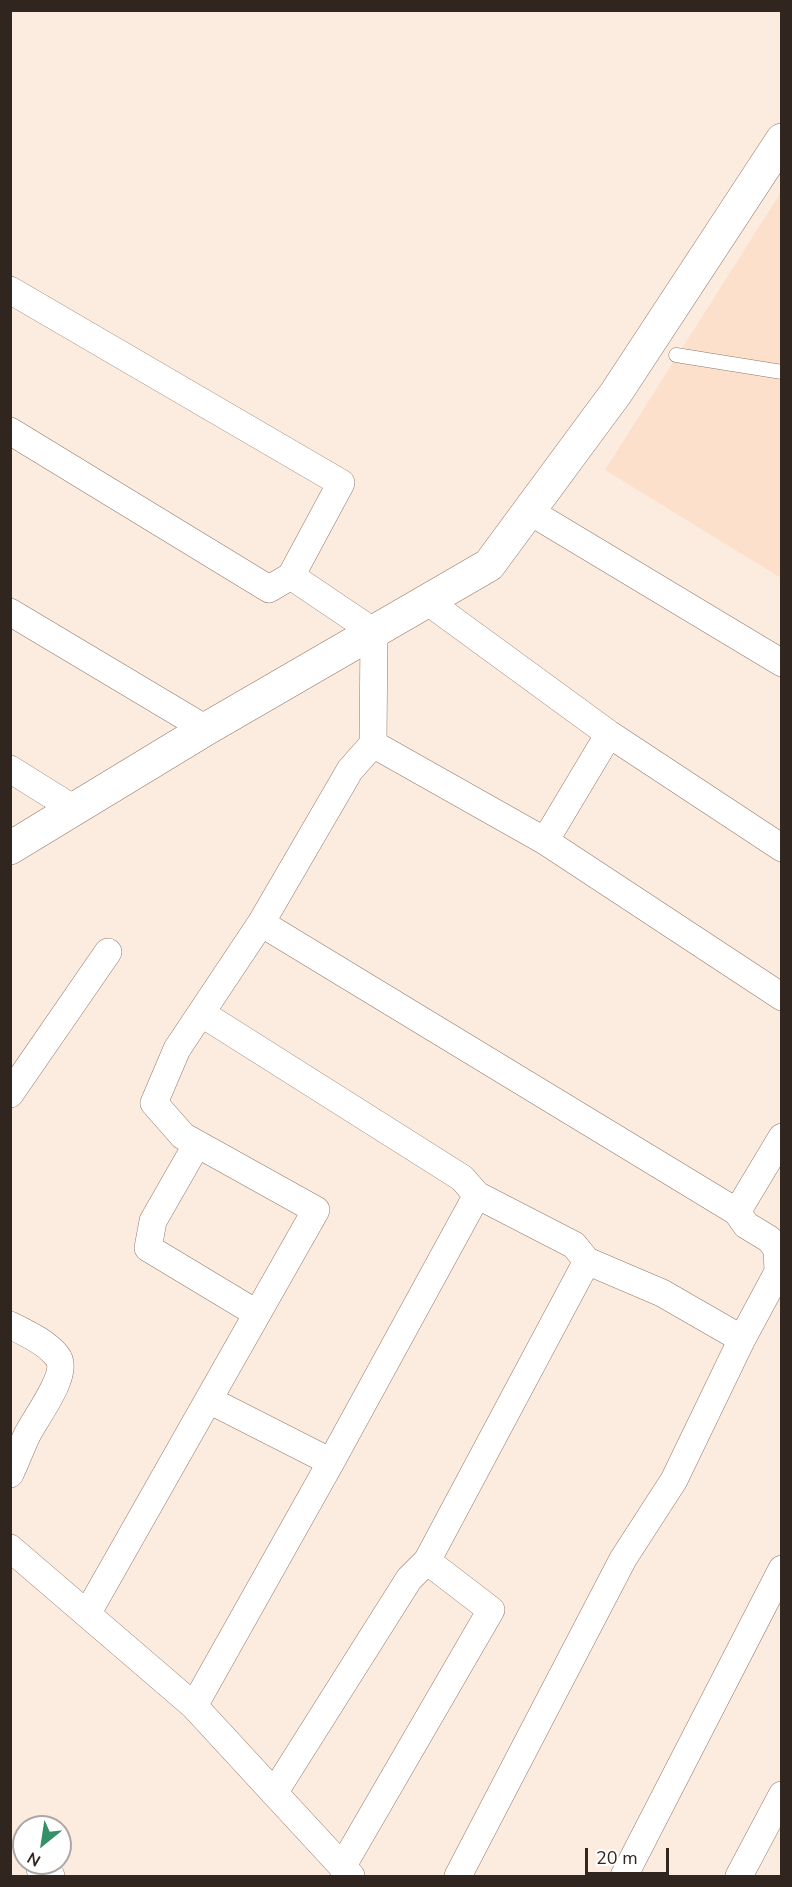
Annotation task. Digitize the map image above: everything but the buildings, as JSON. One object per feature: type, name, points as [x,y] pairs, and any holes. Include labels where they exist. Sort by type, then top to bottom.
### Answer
[{"type":"main road","points":[[10,848],[206,729],[489,565],[616,393],[782,140]]},
{"type":"street","points":[[10,290],[340,483],[291,576],[269,589],[10,431]]},
{"type":"street","points":[[529,511],[782,663]]},
{"type":"street","points":[[87,1614],[316,1210],[183,1136],[154,1102],[177,1049],[261,923],[350,770],[373,744],[374,632],[291,576]]},
{"type":"street","points":[[427,601],[609,735],[782,848]]},
{"type":"street","points":[[10,612],[206,729]]},
{"type":"street","points":[[545,841],[609,735]]},
{"type":"street","points":[[373,744],[545,841],[782,997]]},
{"type":"street","points":[[10,769],[74,809]]},
{"type":"street","points":[[261,923],[737,1212],[746,1226],[769,1239],[779,1256],[778,1272],[742,1339],[674,1480],[623,1558],[458,1876]]},
{"type":"street","points":[[10,1094],[108,952]]},
{"type":"street","points":[[201,1013],[462,1178],[477,1195],[573,1245],[586,1261],[662,1293],[742,1339]]},
{"type":"street","points":[[737,1212],[782,1137]]},
{"type":"street","points":[[198,1144],[153,1221],[148,1248],[256,1313]]},
{"type":"street","points":[[194,1706],[332,1462],[477,1195]]},
{"type":"street","points":[[274,1793],[409,1579],[427,1562],[586,1261]]},
{"type":"street","points":[[10,1325],[33,1337],[58,1357],[61,1366],[57,1383],[28,1433],[10,1474]]},
{"type":"street","points":[[209,1400],[332,1462]]},
{"type":"street","points":[[10,1548],[194,1706],[347,1872],[491,1610],[427,1562]]},
{"type":"street","points":[[624,1876],[782,1569]]},
{"type":"street","points":[[739,1876],[782,1795]]},
{"type":"lane","points":[[676,355],[782,372]]},
{"type":"shaded area","points":[[781,192],[781,578],[605,470]]}]
